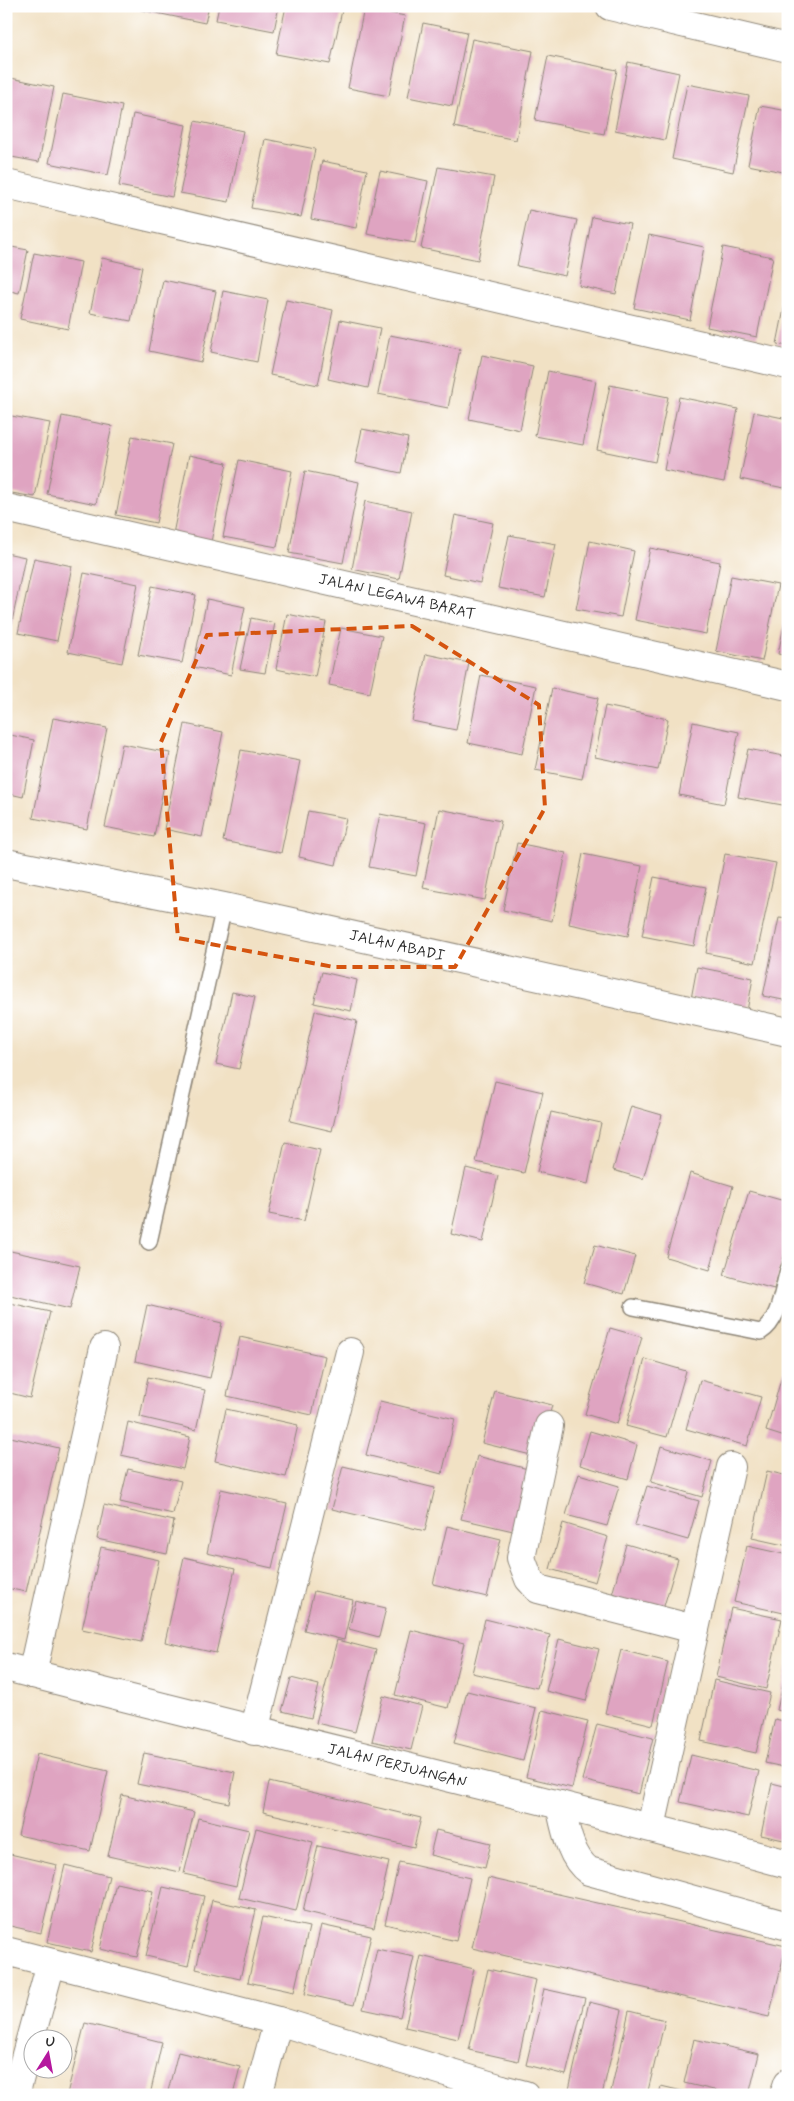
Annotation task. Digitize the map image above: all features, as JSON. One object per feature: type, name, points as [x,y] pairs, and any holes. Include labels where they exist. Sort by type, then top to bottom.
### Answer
[{"type":"street","points":[[610,6],[788,48]]},
{"type":"street","points":[[6,184],[788,366]]},
{"type":"street","name":"JALAN LEGAWA BARAT","points":[[6,508],[788,686]]},
{"type":"street","name":"JALAN ABADI","points":[[6,863],[224,907],[788,1032]]},
{"type":"street","points":[[19,1671],[104,1348]]},
{"type":"street","points":[[254,1731],[350,1352]]},
{"type":"street","points":[[549,1426],[521,1558],[529,1579],[538,1589],[694,1628]]},
{"type":"street","points":[[651,1827],[731,1467]]},
{"type":"street","name":"JALAN PERJUANGAN","points":[[19,1671],[254,1731],[651,1827],[788,1864]]},
{"type":"street","points":[[560,1805],[566,1830],[580,1865],[590,1871],[788,1926]]},
{"type":"street","points":[[6,1951],[278,2021],[509,2093]]},
{"type":"street","points":[[15,2095],[51,1963]]},
{"type":"street","points":[[258,2095],[278,2021]]},
{"type":"street","points":[[784,2095],[788,2083]]},
{"type":"lane","points":[[149,1242],[224,907]]},
{"type":"lane","points":[[634,1307],[761,1332],[769,1327],[774,1318],[788,1270]]},
{"type":"highlighted area","points":[[412,626],[539,705],[545,808],[455,967],[334,967],[178,938],[161,742],[207,635]]},
{"type":"building","points":[[133,6],[209,6],[205,23],[132,8]]},
{"type":"building","points":[[219,6],[279,6],[274,31],[216,20]]},
{"type":"building","points":[[286,6],[343,6],[330,64],[276,54]]},
{"type":"building","points":[[364,8],[405,16],[389,96],[348,88]]},
{"type":"building","points":[[423,23],[467,32],[452,106],[408,97]]},
{"type":"building","points":[[472,39],[533,51],[516,140],[454,127]]},
{"type":"building","points":[[548,56],[617,70],[604,134],[535,120]]},
{"type":"building","points":[[628,62],[679,73],[665,140],[615,130]]},
{"type":"building","points":[[6,77],[54,87],[39,162],[6,156]]},
{"type":"building","points":[[687,84],[749,96],[733,172],[672,159]]},
{"type":"building","points":[[63,94],[122,106],[108,175],[49,163]]},
{"type":"building","points":[[760,106],[788,111],[788,173],[748,165]]},
{"type":"building","points":[[133,114],[186,125],[172,197],[119,186]]},
{"type":"building","points":[[195,121],[243,131],[229,202],[180,193]]},
{"type":"building","points":[[265,139],[315,149],[301,217],[251,208]]},
{"type":"building","points":[[322,161],[367,170],[356,228],[311,219]]},
{"type":"building","points":[[438,167],[494,177],[478,260],[421,248]]},
{"type":"building","points":[[380,171],[428,181],[415,243],[367,234]]},
{"type":"building","points":[[529,210],[577,220],[565,276],[517,266]]},
{"type":"building","points":[[592,217],[630,224],[616,294],[579,286]]},
{"type":"building","points":[[649,235],[704,247],[690,320],[634,308]]},
{"type":"building","points":[[6,246],[28,250],[19,293],[6,290]]},
{"type":"building","points":[[723,247],[773,257],[757,337],[707,327]]},
{"type":"building","points":[[34,253],[81,262],[68,329],[20,319]]},
{"type":"building","points":[[102,258],[142,267],[131,321],[90,313]]},
{"type":"building","points":[[163,280],[216,291],[201,362],[149,351]]},
{"type":"building","points":[[223,291],[268,300],[257,362],[211,352]]},
{"type":"building","points":[[788,294],[788,346],[777,344]]},
{"type":"building","points":[[286,300],[333,310],[318,385],[270,375]]},
{"type":"building","points":[[340,320],[380,328],[368,388],[328,379]]},
{"type":"building","points":[[390,335],[460,349],[448,408],[378,394]]},
{"type":"building","points":[[482,355],[533,366],[520,430],[469,419]]},
{"type":"building","points":[[548,371],[596,381],[583,445],[535,436]]},
{"type":"building","points":[[610,385],[668,397],[655,462],[597,450]]},
{"type":"building","points":[[679,397],[738,409],[724,482],[664,470]]},
{"type":"building","points":[[754,412],[788,419],[788,470],[784,488],[740,479]]},
{"type":"building","points":[[6,415],[50,423],[35,497],[6,492]]},
{"type":"building","points":[[62,416],[112,426],[96,504],[47,494]]},
{"type":"building","points":[[362,429],[408,438],[401,473],[355,463]]},
{"type":"building","points":[[132,436],[172,444],[156,523],[116,515]]},
{"type":"building","points":[[189,455],[227,463],[211,542],[173,534]]},
{"type":"building","points":[[239,460],[292,471],[277,547],[223,537]]},
{"type":"building","points":[[305,471],[359,482],[343,563],[289,553]]},
{"type":"building","points":[[365,501],[412,511],[399,579],[352,569]]},
{"type":"building","points":[[455,515],[493,523],[480,583],[443,575]]},
{"type":"building","points":[[509,535],[556,544],[545,597],[498,588]]},
{"type":"building","points":[[590,541],[634,551],[621,617],[576,609]]},
{"type":"building","points":[[650,548],[720,562],[706,634],[635,620]]},
{"type":"building","points":[[6,553],[25,557],[9,637],[6,636]]},
{"type":"building","points":[[34,558],[72,566],[57,641],[18,633]]},
{"type":"building","points":[[84,573],[138,584],[122,663],[68,652]]},
{"type":"building","points":[[731,576],[778,585],[762,661],[716,651]]},
{"type":"building","points":[[152,586],[196,595],[182,663],[138,655]]},
{"type":"building","points":[[207,599],[245,607],[231,675],[193,667]]},
{"type":"building","points":[[788,611],[788,656],[778,654]]},
{"type":"building","points":[[287,614],[326,622],[315,677],[276,669]]},
{"type":"building","points":[[251,618],[275,623],[265,673],[240,669]]},
{"type":"building","points":[[341,628],[382,636],[370,693],[329,685]]},
{"type":"building","points":[[426,654],[469,663],[456,730],[412,721]]},
{"type":"building","points":[[481,675],[536,686],[522,754],[468,743]]},
{"type":"building","points":[[552,688],[598,698],[582,779],[535,770]]},
{"type":"building","points":[[605,706],[668,719],[658,770],[595,757]]},
{"type":"building","points":[[53,718],[107,728],[87,829],[33,818]]},
{"type":"building","points":[[693,722],[739,732],[724,804],[679,795]]},
{"type":"building","points":[[185,724],[223,732],[202,837],[164,829]]},
{"type":"building","points":[[6,734],[34,740],[23,797],[6,793]]},
{"type":"building","points":[[122,744],[170,753],[154,837],[105,827]]},
{"type":"building","points":[[748,749],[788,757],[788,806],[738,797]]},
{"type":"building","points":[[241,750],[300,761],[281,853],[223,841]]},
{"type":"building","points":[[439,809],[501,821],[485,900],[423,888]]},
{"type":"building","points":[[308,811],[346,818],[336,865],[299,857]]},
{"type":"building","points":[[380,814],[426,823],[416,876],[369,867]]},
{"type":"building","points":[[517,843],[566,853],[552,921],[503,910]]},
{"type":"building","points":[[583,854],[642,866],[628,936],[569,924]]},
{"type":"building","points":[[725,854],[776,863],[755,963],[706,953]]},
{"type":"building","points":[[654,877],[706,887],[694,946],[642,936]]},
{"type":"building","points":[[779,918],[788,919],[788,1001],[763,996]]},
{"type":"building","points":[[697,967],[753,978],[747,1011],[691,999]]},
{"type":"building","points":[[322,972],[357,980],[351,1011],[314,1003]]},
{"type":"building","points":[[232,992],[255,997],[239,1069],[216,1064]]},
{"type":"building","points":[[315,1011],[357,1021],[332,1131],[290,1121]]},
{"type":"building","points":[[495,1081],[543,1092],[524,1173],[476,1162]]},
{"type":"building","points":[[631,1106],[662,1115],[643,1179],[613,1170]]},
{"type":"building","points":[[551,1112],[601,1123],[588,1184],[537,1172]]},
{"type":"building","points":[[285,1142],[320,1150],[304,1221],[269,1214]]},
{"type":"building","points":[[466,1168],[498,1176],[483,1242],[451,1234]]},
{"type":"building","points":[[690,1173],[733,1186],[710,1270],[666,1257]]},
{"type":"building","points":[[749,1191],[788,1202],[788,1242],[774,1289],[724,1275]]},
{"type":"building","points":[[595,1245],[635,1256],[624,1294],[584,1283]]},
{"type":"building","points":[[6,1250],[80,1266],[70,1309],[6,1294]]},
{"type":"building","points":[[6,1302],[50,1312],[30,1398],[6,1392]]},
{"type":"building","points":[[147,1305],[222,1323],[210,1378],[135,1361]]},
{"type":"building","points":[[610,1328],[642,1337],[617,1424],[585,1414]]},
{"type":"building","points":[[240,1337],[325,1356],[312,1415],[227,1396]]},
{"type":"building","points":[[645,1359],[686,1371],[667,1437],[626,1426]]},
{"type":"building","points":[[788,1359],[788,1438],[766,1431]]},
{"type":"building","points":[[148,1377],[205,1390],[196,1430],[140,1417]]},
{"type":"building","points":[[700,1380],[761,1397],[747,1446],[686,1429]]},
{"type":"building","points":[[495,1391],[552,1405],[539,1457],[482,1443]]},
{"type":"building","points":[[380,1401],[455,1419],[442,1474],[366,1455]]},
{"type":"building","points":[[226,1409],[298,1425],[286,1477],[215,1461]]},
{"type":"building","points":[[128,1422],[190,1437],[183,1469],[121,1455]]},
{"type":"building","points":[[590,1431],[637,1445],[628,1479],[580,1465]]},
{"type":"building","points":[[6,1436],[59,1448],[26,1592],[6,1588]]},
{"type":"building","points":[[661,1446],[712,1461],[702,1497],[651,1482]]},
{"type":"building","points":[[477,1456],[528,1469],[513,1531],[461,1519]]},
{"type":"building","points":[[343,1466],[435,1488],[425,1531],[332,1509]]},
{"type":"building","points":[[128,1469],[181,1481],[173,1514],[120,1502]]},
{"type":"building","points":[[767,1471],[788,1476],[788,1546],[752,1538]]},
{"type":"building","points":[[579,1474],[619,1486],[607,1526],[566,1515]]},
{"type":"building","points":[[647,1486],[699,1501],[688,1540],[635,1525]]},
{"type":"building","points":[[221,1489],[287,1504],[272,1568],[207,1553]]},
{"type":"building","points":[[104,1505],[174,1521],[167,1554],[97,1539]]},
{"type":"building","points":[[563,1523],[608,1537],[595,1582],[550,1569]]},
{"type":"building","points":[[447,1526],[501,1539],[487,1597],[433,1584]]},
{"type":"building","points":[[626,1544],[678,1559],[661,1616],[610,1602]]},
{"type":"building","points":[[747,1546],[788,1555],[788,1614],[734,1602]]},
{"type":"building","points":[[101,1547],[159,1560],[141,1642],[82,1629]]},
{"type":"building","points":[[184,1557],[235,1569],[216,1653],[165,1642]]},
{"type":"building","points":[[314,1591],[353,1600],[344,1640],[304,1630]]},
{"type":"building","points":[[356,1601],[386,1608],[379,1637],[349,1629]]},
{"type":"building","points":[[731,1608],[782,1619],[766,1689],[716,1677]]},
{"type":"building","points":[[485,1619],[550,1635],[537,1688],[472,1673]]},
{"type":"building","points":[[411,1630],[464,1643],[448,1708],[395,1695]]},
{"type":"building","points":[[559,1639],[599,1649],[586,1701],[546,1691]]},
{"type":"building","points":[[337,1640],[376,1650],[355,1732],[316,1723]]},
{"type":"building","points":[[621,1650],[668,1662],[653,1725],[605,1713]]},
{"type":"building","points":[[788,1667],[788,1713],[777,1710]]},
{"type":"building","points":[[291,1678],[319,1685],[311,1718],[282,1711]]},
{"type":"building","points":[[714,1680],[770,1693],[756,1753],[701,1741]]},
{"type":"building","points":[[467,1691],[536,1708],[523,1761],[454,1743]]},
{"type":"building","points":[[383,1696],[422,1706],[411,1750],[372,1741]]},
{"type":"building","points":[[542,1710],[588,1721],[572,1788],[526,1777]]},
{"type":"building","points":[[775,1719],[788,1722],[788,1768],[765,1763]]},
{"type":"building","points":[[597,1724],[653,1738],[639,1794],[582,1780]]},
{"type":"building","points":[[6,1736],[11,1737],[7,1753],[6,1753]]},
{"type":"building","points":[[144,1753],[235,1772],[229,1803],[137,1784]]},
{"type":"building","points":[[37,1754],[108,1771],[90,1851],[18,1835]]},
{"type":"building","points":[[691,1755],[759,1771],[748,1817],[680,1802]]},
{"type":"building","points":[[269,1782],[421,1818],[414,1847],[263,1812]]},
{"type":"building","points":[[772,1783],[788,1787],[788,1841],[761,1835]]},
{"type":"building","points":[[122,1795],[194,1812],[180,1872],[108,1856]]},
{"type":"building","points":[[198,1818],[249,1830],[236,1886],[184,1874]]},
{"type":"building","points":[[256,1828],[313,1842],[296,1911],[239,1898]]},
{"type":"building","points":[[436,1830],[491,1843],[485,1868],[430,1855]]},
{"type":"building","points":[[318,1846],[389,1862],[374,1928],[303,1911]]},
{"type":"building","points":[[10,1854],[57,1865],[41,1933],[6,1925],[6,1870]]},
{"type":"building","points":[[399,1862],[470,1878],[456,1941],[385,1924]]},
{"type":"building","points":[[65,1865],[109,1876],[91,1952],[47,1942]]},
{"type":"building","points":[[488,1878],[786,1946],[769,2017],[472,1948]]},
{"type":"building","points":[[116,1883],[153,1891],[137,1957],[100,1949]]},
{"type":"building","points":[[163,1887],[204,1896],[188,1966],[146,1956]]},
{"type":"building","points":[[212,1900],[256,1910],[240,1979],[196,1969]]},
{"type":"building","points":[[263,1917],[309,1927],[294,1992],[248,1982]]},
{"type":"building","points":[[321,1925],[371,1936],[354,2005],[305,1994]]},
{"type":"building","points":[[377,1949],[414,1957],[400,2017],[363,2009]]},
{"type":"building","points":[[421,1956],[474,1969],[458,2039],[405,2027]]},
{"type":"building","points":[[488,1969],[536,1980],[518,2061],[469,2050]]},
{"type":"building","points":[[544,1989],[585,1998],[566,2075],[526,2065]]},
{"type":"building","points":[[589,2002],[622,2010],[602,2095],[572,2095],[568,2094]]},
{"type":"building","points":[[629,2011],[665,2020],[647,2095],[610,2095]]},
{"type":"building","points":[[85,2023],[162,2042],[150,2095],[67,2094]]},
{"type":"building","points":[[694,2039],[759,2054],[749,2095],[735,2095],[684,2083]]},
{"type":"building","points":[[178,2052],[240,2067],[233,2095],[167,2095]]},
{"type":"building","points":[[661,2086],[695,2094],[695,2095],[659,2095]]},
{"type":"building","points":[[392,2089],[415,2094],[415,2095],[391,2095]]}]
